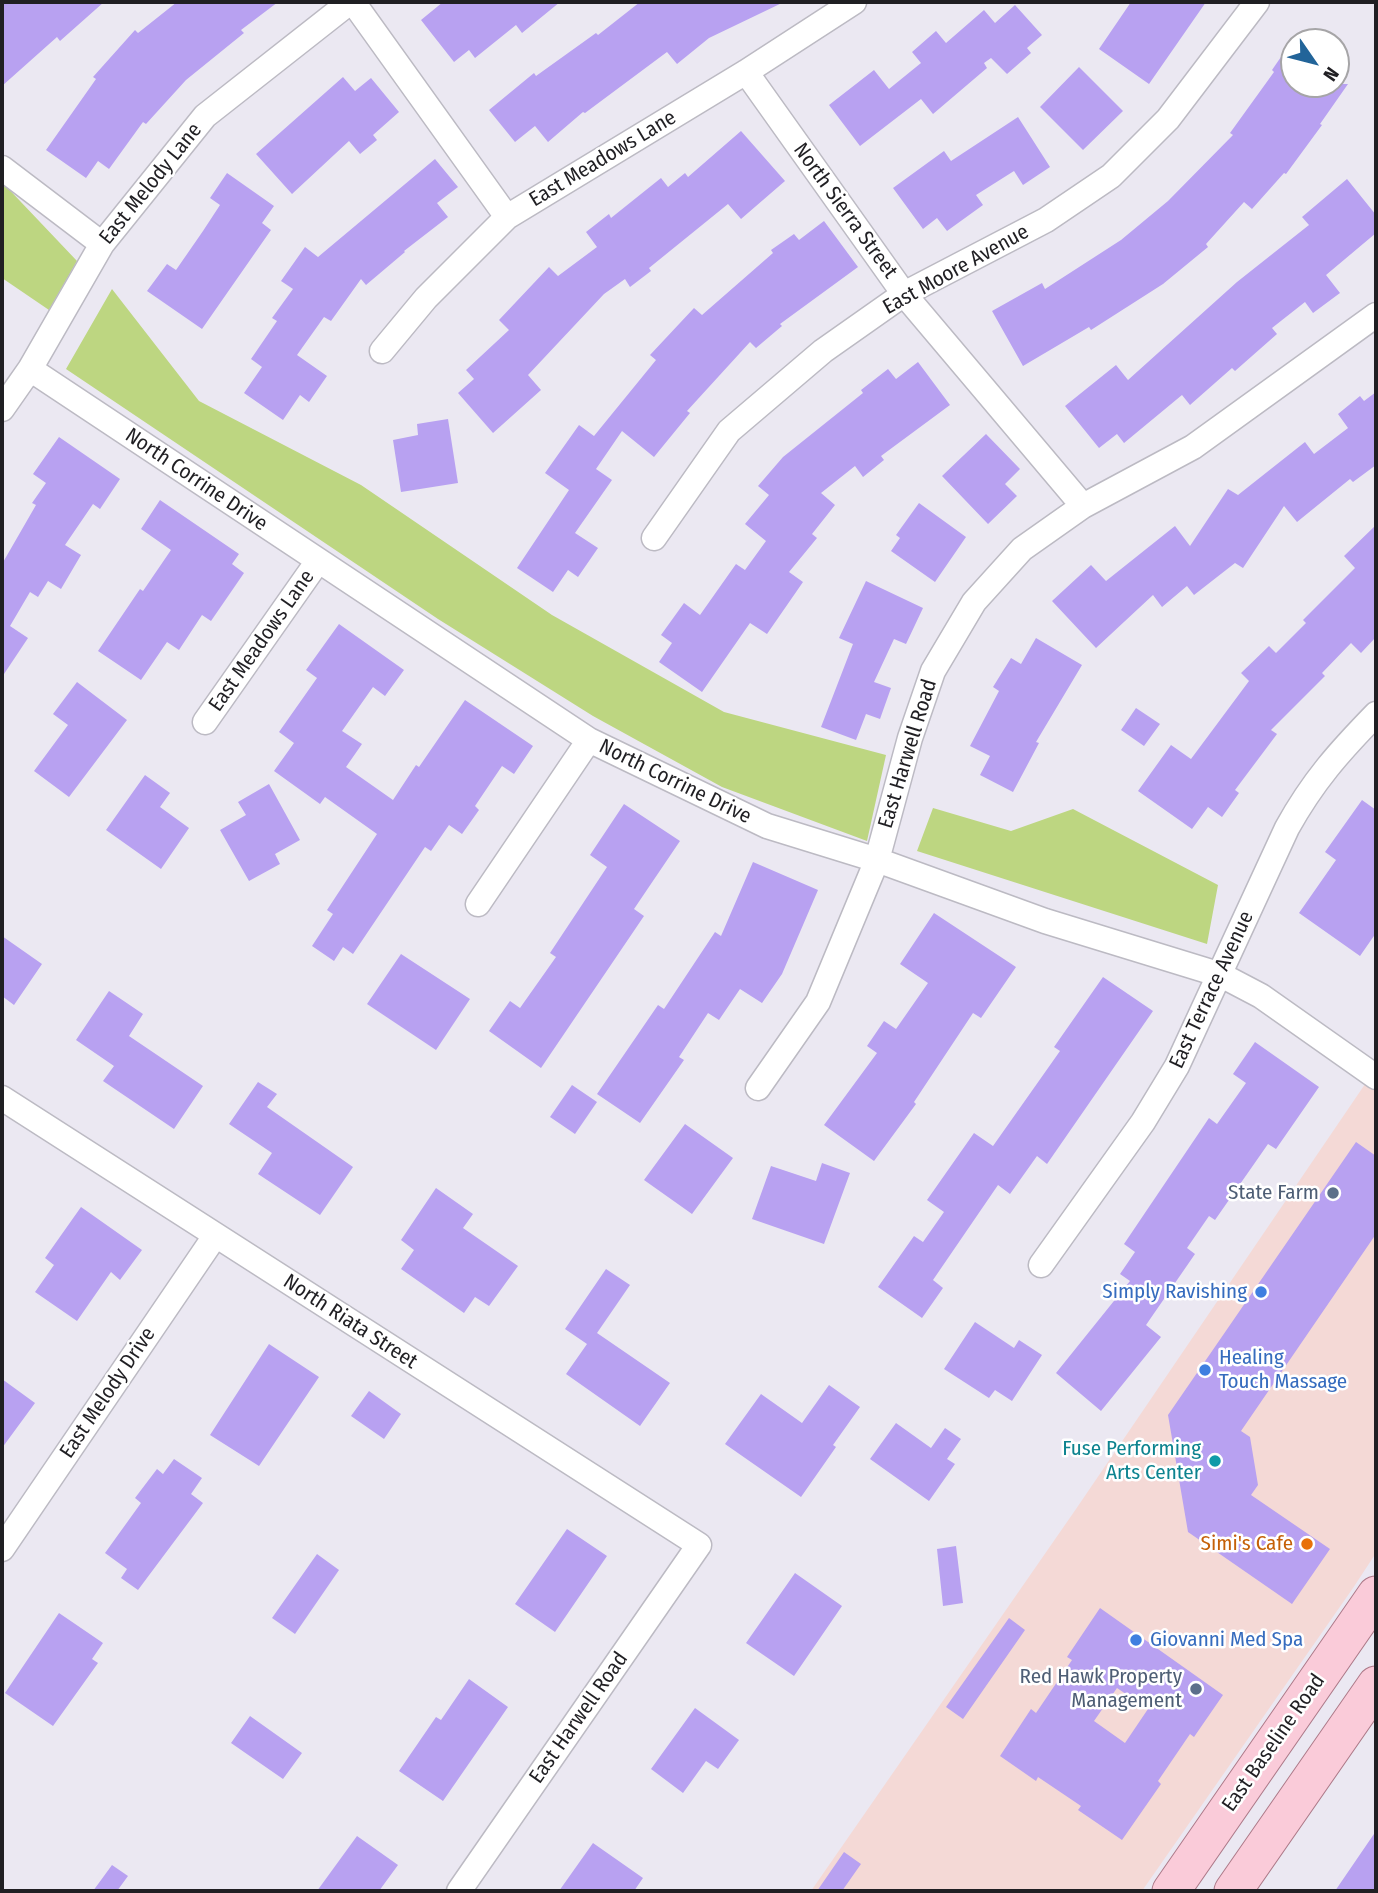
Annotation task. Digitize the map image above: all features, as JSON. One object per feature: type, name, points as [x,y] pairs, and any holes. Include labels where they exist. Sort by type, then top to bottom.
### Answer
[{"type":"main road","name":"East Baseline Road","points":[[1171,1891],[1376,1595]]},
{"type":"main road","points":[[1233,1891],[1376,1685]]},
{"type":"street","points":[[351,2],[507,216]]},
{"type":"street","name":"East Melody Lane","points":[[2,409],[30,369],[102,244],[205,116],[351,2]]},
{"type":"street","name":"East Meadows Lane","points":[[382,351],[426,298],[507,216],[746,72],[854,2]]},
{"type":"street","name":"East Moore Avenue","points":[[654,538],[729,431],[823,351],[904,294],[1046,220],[1111,176],[1168,119],[1257,2]]},
{"type":"street","name":"North Sierra Street","points":[[746,72],[904,294],[1083,506]]},
{"type":"street","points":[[2,168],[102,244]]},
{"type":"street","name":"East Harwell Road","points":[[758,1088],[818,1002],[877,860],[910,738],[933,671],[974,602],[1022,549],[1083,506],[1193,447],[1376,315]]},
{"type":"street","name":"North Corrine Drive","points":[[30,369],[589,740],[767,826],[877,860],[1045,921],[1221,975],[1261,996],[1376,1077]]},
{"type":"street","name":"East Meadows Lane","points":[[205,722],[318,561]]},
{"type":"street","name":"East Terrace Avenue","points":[[1041,1265],[1143,1122],[1177,1066],[1287,828],[1307,792],[1336,754],[1376,714]]},
{"type":"street","points":[[478,904],[589,740]]},
{"type":"street","name":"North Riata Street","points":[[2,1098],[699,1545]]},
{"type":"street","name":"East Melody Drive","points":[[2,1549],[215,1236]]},
{"type":"street","name":"East Harwell Road","points":[[458,1891],[699,1545]]},
{"type":"shaded area","points":[[1376,1068],[1376,1553],[1353,1588],[1142,1891],[811,1891],[1076,1509]]},
{"type":"green space","points":[[2,182],[77,261],[49,310],[2,278]]},
{"type":"green space","points":[[112,289],[199,401],[361,485],[552,615],[724,712],[886,755],[867,841],[722,787],[593,716],[438,619],[66,369]]},
{"type":"green space","points":[[933,808],[1011,831],[1073,809],[1218,885],[1207,944],[917,851]]},
{"type":"building","points":[[2,2],[104,2],[60,41],[57,37],[2,86]]},
{"type":"building","points":[[177,2],[278,2],[241,30],[244,33],[186,80],[146,124],[143,122],[109,169],[98,161],[86,178],[46,150],[96,79],[93,77],[135,30],[138,33]]},
{"type":"building","points":[[443,2],[560,2],[522,33],[516,25],[475,58],[469,50],[454,62],[421,20]]},
{"type":"building","points":[[640,2],[784,2],[709,38],[677,64],[667,52],[583,112],[548,142],[535,126],[515,142],[489,110],[534,73],[536,76],[596,33],[598,35]]},
{"type":"building","points":[[1131,2],[1206,2],[1149,84],[1099,49]]},
{"type":"building","points":[[1015,5],[1042,35],[1027,48],[1031,53],[1007,74],[991,58],[984,63],[987,68],[933,114],[921,99],[860,146],[829,105],[874,70],[889,89],[921,63],[912,52],[936,31],[946,43],[984,10],[995,23]]},
{"type":"building","points":[[1280,58],[1280,98],[1338,98],[1286,174],[1284,173],[1252,209],[1244,202],[1206,244],[1208,247],[1163,284],[1091,330],[1089,327],[1023,366],[992,311],[1042,283],[1045,289],[1121,240],[1168,201],[1233,135],[1230,133],[1274,72],[1272,70]]},
{"type":"building","points":[[1079,67],[1123,111],[1083,150],[1040,107]]},
{"type":"building","points":[[343,77],[355,91],[371,78],[399,112],[373,135],[377,140],[360,154],[349,141],[292,194],[256,154]]},
{"type":"building","points":[[1018,117],[1050,167],[1023,185],[1014,171],[976,195],[983,205],[947,231],[937,218],[923,229],[893,188],[944,151],[951,161]]},
{"type":"building","points":[[741,131],[785,181],[741,219],[728,204],[649,268],[651,271],[630,287],[625,279],[604,294],[528,375],[541,390],[493,433],[458,393],[474,379],[466,370],[509,330],[499,320],[549,267],[558,276],[597,247],[586,232],[609,214],[611,218],[661,178],[668,187],[685,173],[688,177]]},
{"type":"building","points":[[435,159],[458,187],[437,203],[448,217],[366,285],[361,279],[331,321],[324,317],[297,355],[327,376],[309,402],[300,395],[283,420],[244,393],[262,367],[251,359],[277,321],[272,318],[293,289],[281,281],[305,247],[318,257]]},
{"type":"building","points":[[227,173],[274,206],[262,223],[271,230],[202,329],[147,291],[167,264],[176,270],[203,231],[220,205],[210,198]]},
{"type":"building","points":[[1347,179],[1376,215],[1376,233],[1326,275],[1340,293],[1313,313],[1305,302],[1272,328],[1277,334],[1235,371],[1232,368],[1190,405],[1182,395],[1124,443],[1117,434],[1099,448],[1065,406],[1116,365],[1128,380],[1237,282],[1309,225],[1302,217]]},
{"type":"building","points":[[824,221],[858,267],[780,324],[782,326],[756,348],[750,342],[687,411],[690,413],[654,457],[622,431],[596,469],[612,480],[575,533],[598,548],[578,577],[568,570],[553,592],[517,568],[569,490],[545,473],[579,425],[594,436],[656,360],[650,355],[694,308],[702,315],[773,253],[771,250],[794,234],[799,240]]},
{"type":"building","points":[[918,362],[950,405],[881,456],[884,460],[863,477],[855,466],[821,493],[835,505],[812,534],[817,538],[789,572],[803,582],[767,634],[750,623],[702,692],[659,662],[672,643],[661,635],[684,603],[700,615],[736,564],[745,570],[766,541],[745,524],[769,495],[758,486],[783,457],[863,393],[861,390],[888,369],[896,379]]},
{"type":"building","points":[[1376,392],[1376,465],[1353,482],[1350,479],[1297,522],[1284,506],[1243,568],[1235,563],[1194,595],[1187,586],[1162,607],[1153,595],[1096,648],[1052,601],[1091,565],[1106,581],[1175,526],[1190,546],[1228,489],[1238,495],[1305,442],[1314,454],[1348,428],[1338,414],[1360,396],[1364,401]]},
{"type":"building","points":[[448,419],[458,483],[401,492],[393,440],[418,435],[417,424]]},
{"type":"building","points":[[986,434],[1020,469],[1005,484],[1017,496],[988,524],[942,476]]},
{"type":"building","points":[[59,437],[120,479],[100,509],[93,504],[65,545],[81,555],[61,589],[48,581],[38,597],[30,592],[10,626],[28,638],[2,677],[2,564],[36,505],[32,503],[46,483],[33,474]]},
{"type":"building","points":[[160,500],[239,554],[232,564],[244,573],[211,621],[202,615],[179,650],[167,642],[141,680],[98,651],[140,589],[143,591],[171,550],[141,529]]},
{"type":"building","points":[[919,503],[966,537],[935,582],[891,551],[900,538],[896,535]]},
{"type":"building","points":[[1376,525],[1376,637],[1361,653],[1351,643],[1322,673],[1325,676],[1271,730],[1277,734],[1235,790],[1239,793],[1222,817],[1208,807],[1192,829],[1138,791],[1171,745],[1191,759],[1249,681],[1241,673],[1269,646],[1276,653],[1306,623],[1303,620],[1355,568],[1344,556]]},
{"type":"building","points":[[866,581],[923,608],[906,644],[894,639],[874,682],[891,688],[880,719],[866,714],[856,740],[821,727],[853,644],[839,638]]},
{"type":"building","points":[[339,624],[404,670],[385,696],[373,687],[342,731],[362,744],[346,767],[393,800],[465,700],[533,746],[514,774],[502,766],[475,806],[479,810],[462,834],[449,825],[431,851],[425,847],[353,954],[343,947],[334,961],[312,946],[333,914],[327,910],[377,834],[325,797],[320,804],[274,771],[294,743],[279,732],[317,678],[306,670]]},
{"type":"building","points":[[1036,638],[1082,665],[1036,742],[1039,743],[1013,792],[980,775],[990,756],[970,746],[999,691],[993,687],[1011,658],[1021,664]]},
{"type":"building","points":[[77,682],[127,720],[69,797],[34,771],[68,725],[53,714]]},
{"type":"building","points":[[1136,708],[1160,724],[1144,746],[1121,730]]},
{"type":"building","points":[[145,775],[170,793],[160,807],[189,828],[161,869],[106,830]]},
{"type":"building","points":[[269,784],[300,840],[275,854],[280,864],[249,881],[220,830],[246,815],[238,802]]},
{"type":"building","points":[[1362,800],[1376,810],[1376,933],[1360,956],[1299,913],[1336,860],[1325,852]]},
{"type":"building","points":[[624,804],[680,841],[634,909],[644,916],[541,1068],[489,1031],[510,1001],[520,1008],[556,957],[550,953],[607,867],[590,855]]},
{"type":"building","points":[[753,862],[818,890],[782,974],[762,1003],[740,989],[719,1020],[708,1013],[679,1057],[684,1060],[640,1123],[597,1094],[658,1005],[664,1009],[715,932],[721,936]]},
{"type":"building","points":[[934,913],[1016,967],[981,1018],[973,1013],[914,1102],[916,1104],[874,1161],[824,1125],[877,1053],[867,1046],[884,1021],[896,1029],[928,983],[900,964]]},
{"type":"building","points":[[2,936],[42,964],[14,1005],[2,996]]},
{"type":"building","points":[[401,954],[470,999],[436,1050],[367,1004]]},
{"type":"building","points":[[1103,977],[1153,1011],[1047,1164],[1037,1156],[1010,1194],[998,1185],[933,1280],[943,1288],[922,1318],[878,1287],[914,1236],[923,1242],[944,1212],[927,1200],[974,1133],[993,1146],[1060,1051],[1054,1047]]},
{"type":"building","points":[[109,991],[143,1014],[129,1036],[203,1086],[174,1129],[103,1081],[114,1066],[76,1040]]},
{"type":"building","points":[[1255,1042],[1319,1087],[1276,1149],[1268,1144],[1215,1220],[1209,1216],[1187,1248],[1195,1254],[1146,1325],[1161,1337],[1101,1411],[1056,1373],[1130,1281],[1120,1274],[1135,1252],[1124,1244],[1209,1118],[1217,1124],[1246,1083],[1233,1074]]},
{"type":"building","points":[[258,1082],[277,1094],[267,1107],[353,1167],[320,1215],[258,1174],[272,1153],[229,1124]]},
{"type":"building","points":[[572,1085],[597,1102],[575,1134],[550,1117]]},
{"type":"building","points":[[685,1124],[733,1158],[692,1214],[644,1180]]},
{"type":"building","points":[[1356,1142],[1376,1156],[1376,1234],[1241,1431],[1250,1437],[1258,1485],[1251,1495],[1330,1549],[1292,1604],[1188,1532],[1168,1415]]},
{"type":"building","points":[[822,1163],[850,1173],[824,1244],[752,1219],[771,1166],[816,1181]]},
{"type":"building","points":[[436,1188],[473,1214],[463,1228],[518,1266],[489,1306],[475,1297],[464,1313],[401,1269],[414,1250],[401,1240]]},
{"type":"building","points":[[81,1207],[142,1250],[120,1280],[111,1272],[77,1321],[35,1292],[54,1265],[45,1258]]},
{"type":"building","points":[[606,1269],[630,1285],[597,1333],[670,1383],[640,1426],[566,1374],[587,1344],[565,1329]]},
{"type":"building","points":[[975,1322],[1014,1348],[1019,1340],[1042,1355],[1012,1401],[995,1390],[989,1398],[944,1369]]},
{"type":"building","points":[[269,1344],[319,1377],[259,1466],[210,1435]]},
{"type":"building","points":[[2,1379],[35,1403],[2,1448]]},
{"type":"building","points":[[829,1385],[860,1407],[801,1497],[725,1444],[761,1394],[802,1423]]},
{"type":"building","points":[[369,1391],[401,1414],[384,1439],[351,1416]]},
{"type":"building","points":[[896,1423],[931,1448],[945,1428],[961,1439],[947,1459],[955,1464],[929,1501],[870,1459]]},
{"type":"building","points":[[174,1459],[202,1478],[191,1494],[203,1503],[138,1590],[121,1578],[127,1569],[105,1553],[141,1503],[135,1498],[157,1469],[163,1474]]},
{"type":"building","points":[[567,1529],[607,1556],[555,1632],[515,1604]]},
{"type":"building","points":[[956,1546],[963,1603],[943,1606],[937,1549]]},
{"type":"building","points":[[317,1554],[339,1570],[295,1634],[272,1618]]},
{"type":"building","points":[[795,1573],[842,1606],[794,1676],[746,1643]]},
{"type":"building","points":[[1100,1608],[1223,1695],[1194,1737],[1190,1734],[1158,1781],[1161,1784],[1122,1840],[1078,1810],[1081,1806],[1038,1777],[1036,1781],[1000,1756],[1031,1709],[1036,1713],[1072,1660],[1067,1657]],"holes":[[[1117,1688],[1148,1709],[1125,1743],[1094,1721]]]},
{"type":"building","points":[[59,1613],[103,1643],[92,1659],[98,1663],[53,1726],[5,1693]]},
{"type":"building","points":[[1009,1618],[1025,1630],[963,1719],[946,1707]]},
{"type":"building","points":[[469,1679],[508,1707],[443,1801],[399,1771],[436,1717],[441,1720]]},
{"type":"building","points":[[695,1708],[739,1740],[718,1769],[706,1761],[683,1793],[651,1769]]},
{"type":"building","points":[[250,1716],[302,1753],[283,1779],[231,1743]]},
{"type":"building","points":[[1376,1831],[1376,1891],[1335,1891]]},
{"type":"building","points":[[357,1836],[398,1865],[379,1891],[317,1891]]},
{"type":"building","points":[[593,1843],[643,1878],[634,1891],[559,1891]]},
{"type":"building","points":[[844,1852],[861,1864],[842,1891],[817,1891]]},
{"type":"building","points":[[112,1865],[128,1876],[117,1891],[93,1891]]},
{"type":"place","name":"State Farm","points":[[1333,1193]]},
{"type":"place","name":"Simply Ravishing","points":[[1261,1292]]},
{"type":"place","name":"Healing Touch Massage","points":[[1205,1370]]},
{"type":"place","name":"Fuse Performing Arts Center","points":[[1215,1461]]},
{"type":"place","name":"Simi's Cafe","points":[[1307,1544]]},
{"type":"place","name":"Giovanni Med Spa","points":[[1136,1640]]},
{"type":"place","name":"Red Hawk Property Management","points":[[1196,1689]]}]
